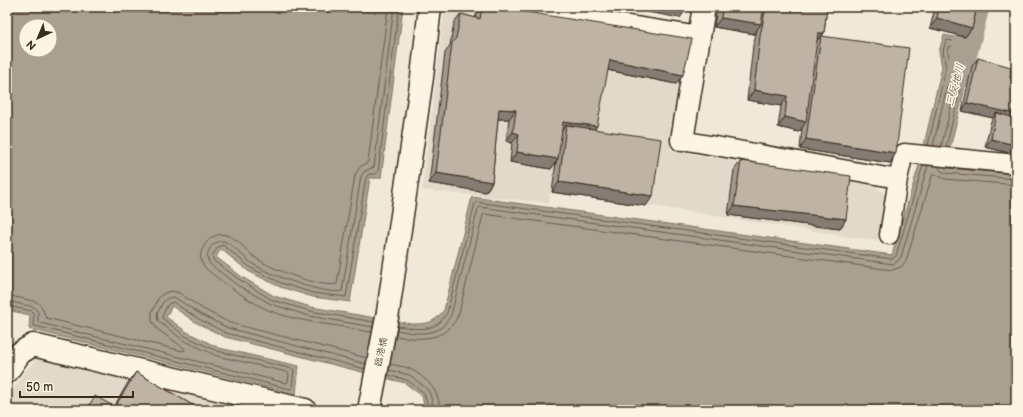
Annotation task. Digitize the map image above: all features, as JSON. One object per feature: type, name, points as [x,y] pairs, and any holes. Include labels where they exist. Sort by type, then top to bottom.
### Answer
[{"type":"street","name":"臨港橋","points":[[371,401],[388,312],[422,77],[430,7]]},
{"type":"street","points":[[511,7],[699,36]]},
{"type":"street","points":[[704,7],[682,140],[898,179]]},
{"type":"street","points":[[889,235],[898,179],[904,153],[1016,164]]},
{"type":"street","points":[[7,372],[20,353],[33,345],[305,410]]},
{"type":"shaded area","points":[[448,7],[465,7],[688,44],[670,150],[876,186],[887,196],[877,241],[652,206],[550,193],[549,203],[422,190],[444,13]]},
{"type":"shaded area","points":[[39,356],[258,410],[7,410],[7,401],[26,370]]},
{"type":"water","points":[[7,7],[403,7],[381,178],[370,178],[350,302],[313,297],[280,287],[248,271],[221,249],[216,257],[242,277],[274,296],[311,307],[411,324],[430,322],[437,318],[444,310],[472,197],[892,255],[920,162],[942,67],[939,51],[944,35],[973,41],[975,47],[946,164],[1016,170],[1016,410],[425,410],[422,396],[405,383],[225,337],[195,322],[172,306],[166,317],[187,332],[219,348],[299,366],[296,394],[29,329],[30,315],[7,310]]},
{"type":"building","points":[[482,7],[496,7],[692,39],[683,75],[610,60],[597,126],[563,122],[558,159],[517,152],[519,134],[513,132],[516,110],[499,109],[492,182],[436,173],[452,43],[456,38],[461,14],[480,19]]},
{"type":"building","points":[[722,7],[764,7],[761,24],[721,18]]},
{"type":"building","points":[[766,7],[827,7],[824,33],[818,33],[806,122],[785,117],[787,96],[754,90],[760,36]]},
{"type":"building","points":[[939,7],[977,7],[972,28],[937,18]]},
{"type":"building","points":[[821,36],[909,48],[896,153],[806,139]]},
{"type":"building","points":[[978,58],[1011,67],[1010,78],[1016,80],[1016,114],[967,103]]},
{"type":"building","points":[[996,113],[1016,118],[1015,145],[991,139]]},
{"type":"building","points":[[566,125],[661,139],[653,196],[559,182]]},
{"type":"building","points":[[741,161],[851,176],[846,219],[734,206]]},
{"type":"building","points":[[136,372],[201,410],[113,410]]},
{"type":"building","points":[[95,396],[113,406],[111,410],[86,410]]},
{"type":"waterway","name":"三反地川","points":[[958,76],[976,7]]}]
